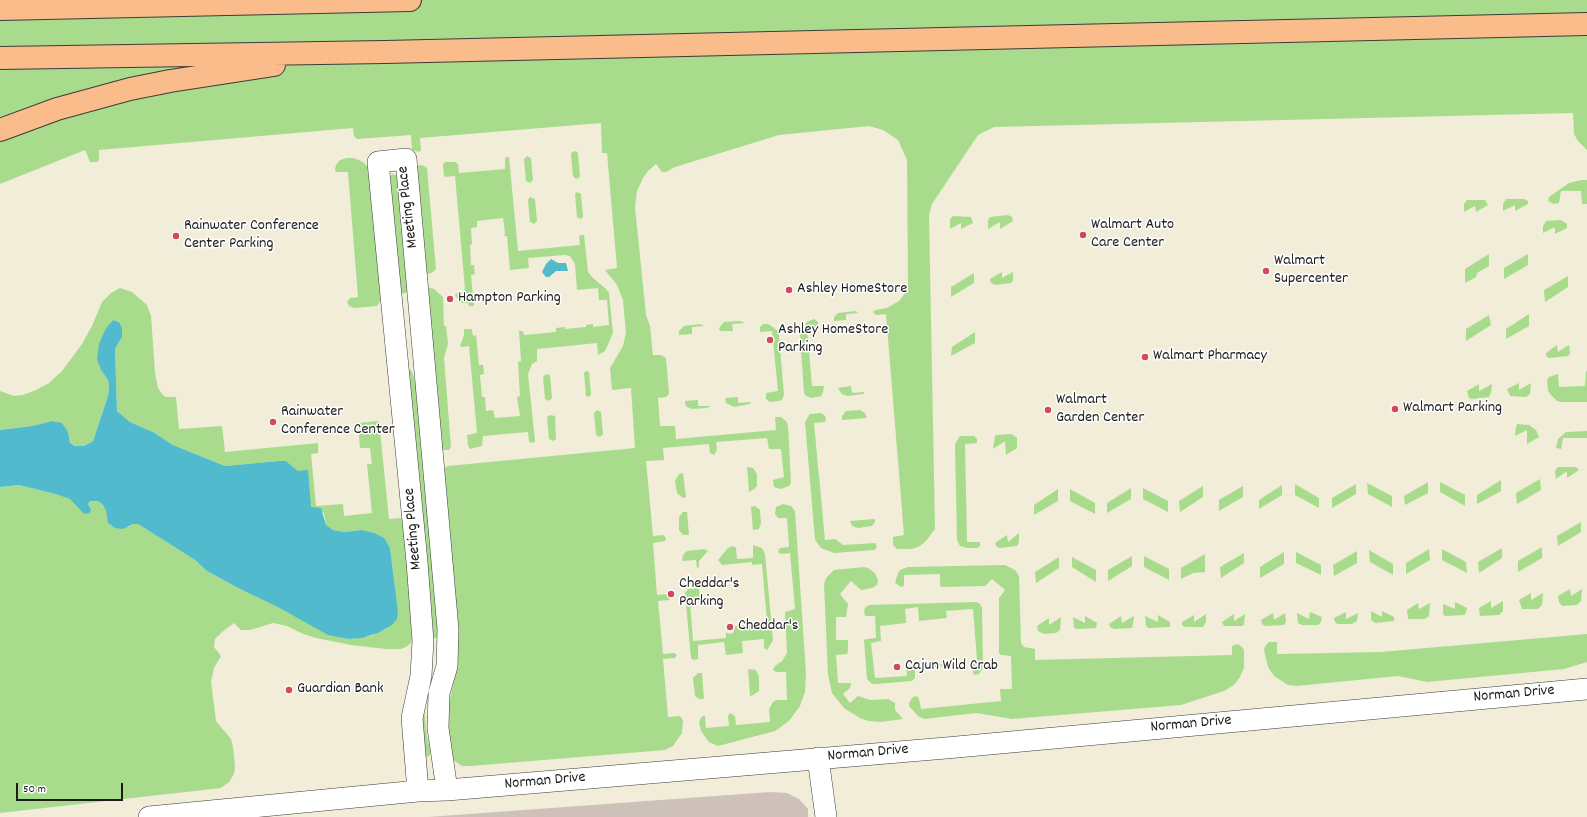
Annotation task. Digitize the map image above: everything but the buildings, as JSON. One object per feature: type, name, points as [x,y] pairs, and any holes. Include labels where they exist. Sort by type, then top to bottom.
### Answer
[{"type":"highway","points":[[0,9],[355,0],[410,0]]},
{"type":"highway","points":[[0,58],[385,52],[1587,24]]},
{"type":"highway","points":[[0,130],[57,109],[156,83],[266,66],[385,52]]},
{"type":"street","name":"Meeting Place","points":[[418,791],[412,718],[421,676],[422,633],[417,562],[378,162],[406,159],[448,629],[447,666],[439,693],[438,728],[447,790]]},
{"type":"street","name":"Norman Drive","points":[[149,817],[418,791],[447,790],[818,758],[1577,690],[1587,681]]},
{"type":"street","points":[[818,758],[826,817]]},
{"type":"shaded area","points":[[770,792],[787,793],[799,799],[808,809],[808,817],[428,817]]},
{"type":"green space","points":[[0,0],[1587,0],[1587,150],[1578,141],[1574,134],[1573,113],[994,127],[978,135],[932,204],[929,215],[935,529],[926,541],[920,546],[912,549],[897,549],[893,545],[893,537],[904,535],[886,314],[876,315],[873,312],[875,310],[887,308],[899,301],[906,292],[908,285],[907,160],[898,140],[883,130],[869,126],[779,135],[675,167],[666,172],[662,172],[656,164],[643,178],[637,191],[635,207],[646,315],[650,326],[653,355],[661,355],[666,358],[669,394],[666,397],[658,398],[660,426],[675,426],[676,439],[776,430],[775,417],[781,417],[787,422],[788,426],[791,483],[789,486],[781,489],[774,487],[773,480],[784,477],[781,449],[769,449],[767,438],[716,442],[717,450],[714,455],[710,453],[709,444],[663,448],[664,460],[646,461],[653,536],[663,535],[666,538],[665,541],[653,543],[657,595],[668,594],[671,596],[669,600],[658,601],[663,654],[674,653],[677,655],[675,658],[663,659],[668,717],[680,716],[683,720],[682,733],[673,746],[665,750],[462,766],[453,760],[449,753],[448,707],[457,664],[442,470],[448,466],[635,448],[631,388],[612,390],[610,368],[623,346],[626,333],[623,300],[617,285],[605,270],[617,268],[607,153],[602,153],[601,123],[420,138],[421,150],[419,152],[412,150],[411,135],[357,139],[354,136],[353,128],[99,150],[99,160],[97,162],[90,162],[85,150],[0,184]]},
{"type":"green space","points":[[576,151],[578,153],[580,176],[576,179],[573,176],[572,152]]},
{"type":"green space","points":[[527,156],[531,158],[533,180],[530,183],[526,181],[524,159]]},
{"type":"green space","points":[[506,157],[509,157],[518,251],[580,245],[579,237],[580,235],[584,235],[588,272],[609,293],[613,333],[605,351],[598,355],[597,343],[537,349],[537,361],[532,364],[528,374],[535,441],[533,443],[529,442],[528,432],[483,436],[482,446],[470,449],[468,446],[467,435],[477,433],[469,346],[460,346],[464,335],[464,329],[471,329],[473,336],[476,335],[479,365],[483,365],[484,374],[480,375],[482,397],[485,397],[486,411],[493,410],[495,418],[520,416],[517,397],[520,396],[518,362],[521,361],[519,331],[523,331],[524,335],[556,332],[556,328],[565,327],[565,329],[586,327],[586,325],[593,324],[593,327],[609,325],[607,300],[599,300],[598,288],[577,290],[575,264],[570,256],[564,255],[528,258],[529,268],[510,270],[507,236],[504,236],[503,218],[477,221],[477,227],[471,228],[471,265],[474,265],[475,274],[471,275],[474,306],[469,306],[468,303],[460,303],[455,295],[463,292],[465,289],[455,176],[444,176],[443,164],[445,162],[455,162],[458,164],[459,173],[505,169]]},
{"type":"green space","points":[[354,158],[363,162],[369,168],[382,299],[377,306],[354,308],[349,306],[347,302],[350,298],[358,297],[348,172],[336,172],[335,169],[340,160]]},
{"type":"green space","points":[[422,165],[427,168],[436,269],[429,274],[426,273],[417,166]]},
{"type":"green space","points":[[393,174],[398,176],[408,291],[404,294],[401,292],[390,179],[390,176]]},
{"type":"green space","points":[[1587,180],[1587,204],[1582,204],[1581,191],[1561,191],[1559,203],[1554,204],[1548,201],[1549,197],[1569,183]]},
{"type":"green space","points":[[577,192],[581,194],[583,217],[581,219],[577,217],[575,194]]},
{"type":"green space","points":[[530,197],[535,199],[537,221],[534,224],[530,222],[528,200]]},
{"type":"green space","points":[[1506,199],[1524,199],[1528,201],[1528,204],[1515,211],[1515,205],[1503,211],[1503,204]]},
{"type":"green space","points":[[1467,200],[1485,200],[1488,205],[1476,212],[1475,206],[1464,212],[1464,204]]},
{"type":"green space","points":[[1008,215],[1012,217],[1013,221],[1000,229],[1000,222],[988,229],[988,221],[990,217]]},
{"type":"green space","points":[[953,216],[971,217],[973,223],[961,229],[961,223],[950,229],[950,219]]},
{"type":"green space","points":[[1561,220],[1567,224],[1567,228],[1555,234],[1555,227],[1543,233],[1543,226],[1546,221]]},
{"type":"green space","points":[[1489,254],[1489,266],[1477,273],[1476,277],[1465,283],[1465,269]]},
{"type":"green space","points":[[1528,254],[1528,265],[1504,279],[1504,268]]},
{"type":"green space","points":[[1002,272],[1002,278],[1013,272],[1013,281],[1011,283],[995,285],[991,283],[990,279]]},
{"type":"green space","points":[[974,273],[974,283],[951,297],[951,287]]},
{"type":"green space","points":[[1568,276],[1568,287],[1545,302],[1544,290]]},
{"type":"green space","points":[[120,288],[132,292],[147,305],[151,316],[155,373],[158,388],[166,397],[176,397],[179,429],[222,426],[225,452],[318,443],[318,453],[311,454],[316,506],[343,504],[344,516],[372,513],[367,464],[372,464],[370,448],[360,448],[358,423],[379,421],[389,519],[403,518],[413,636],[411,643],[406,647],[401,649],[386,649],[351,645],[316,638],[287,626],[273,623],[250,630],[241,630],[234,623],[215,639],[214,647],[221,656],[214,668],[211,682],[216,721],[231,739],[233,747],[235,766],[234,774],[229,782],[221,788],[0,813],[0,487],[19,485],[55,494],[71,499],[82,512],[91,509],[88,504],[90,500],[98,501],[103,505],[107,518],[128,527],[133,524],[138,524],[195,560],[207,571],[240,589],[349,639],[371,636],[385,629],[398,611],[390,548],[361,530],[345,532],[333,530],[326,525],[324,513],[311,507],[298,471],[286,461],[225,466],[173,445],[153,432],[130,422],[117,411],[115,349],[122,337],[119,322],[113,320],[106,328],[101,370],[108,380],[108,396],[93,441],[84,446],[76,446],[70,443],[68,432],[52,421],[32,426],[0,430],[0,391],[14,396],[23,395],[49,383],[62,371],[82,344],[92,326],[102,302],[111,293]]},
{"type":"green space","points":[[427,289],[434,289],[443,297],[444,326],[446,326],[448,344],[444,358],[451,447],[449,450],[441,450]]},
{"type":"green space","points":[[856,311],[858,313],[846,314],[846,320],[834,321],[834,317],[838,313]]},
{"type":"green space","points":[[1529,314],[1529,326],[1506,339],[1506,329]]},
{"type":"green space","points":[[1489,315],[1491,325],[1466,341],[1466,329]]},
{"type":"green space","points":[[814,319],[818,322],[819,327],[807,328],[812,386],[824,386],[821,396],[812,398],[806,396],[804,393],[800,335],[801,330],[807,322]]},
{"type":"green space","points":[[740,321],[745,323],[732,324],[733,331],[720,331],[719,328],[724,322]]},
{"type":"green space","points":[[700,324],[704,326],[692,327],[692,334],[679,335],[679,331],[684,326]]},
{"type":"green space","points":[[763,324],[768,324],[774,328],[778,331],[779,335],[784,395],[782,400],[779,401],[770,402],[766,399],[766,393],[778,391],[772,331],[760,332],[760,327]]},
{"type":"green space","points":[[975,332],[975,343],[951,356],[952,347]]},
{"type":"green space","points":[[1557,345],[1558,352],[1569,345],[1570,354],[1568,356],[1549,358],[1546,356],[1546,353]]},
{"type":"green space","points":[[409,369],[412,372],[418,390],[438,637],[436,638],[433,637]]},
{"type":"green space","points":[[586,371],[589,372],[591,395],[588,397],[586,396],[584,373]]},
{"type":"green space","points":[[1586,371],[1587,402],[1557,401],[1550,394],[1547,380],[1549,377],[1558,374],[1559,387],[1585,386]]},
{"type":"green space","points":[[546,374],[550,375],[552,398],[549,401],[545,399],[543,377]]},
{"type":"green space","points":[[1519,383],[1519,390],[1531,383],[1530,394],[1526,397],[1510,396],[1507,389]]},
{"type":"green space","points":[[1479,384],[1479,391],[1492,384],[1489,397],[1469,398],[1467,391]]},
{"type":"green space","points":[[851,386],[852,393],[864,392],[864,394],[847,396],[842,394],[838,388]]},
{"type":"green space","points":[[738,397],[738,403],[751,402],[750,404],[734,407],[726,403],[725,398]]},
{"type":"green space","points":[[698,400],[698,406],[711,406],[707,408],[692,409],[687,407],[685,404],[685,401]]},
{"type":"green space","points":[[597,410],[601,412],[603,434],[600,437],[596,435],[594,413]]},
{"type":"green space","points":[[860,410],[865,413],[867,418],[842,420],[842,416],[846,411]]},
{"type":"green space","points":[[821,413],[825,416],[825,422],[814,423],[825,540],[835,539],[843,545],[875,543],[877,546],[875,550],[834,553],[821,548],[815,540],[805,422],[810,414]]},
{"type":"green space","points":[[550,415],[555,416],[556,439],[553,441],[549,439],[547,417]]},
{"type":"green space","points":[[1517,424],[1529,425],[1536,430],[1539,437],[1527,444],[1527,430],[1515,436]]},
{"type":"green space","points":[[1587,431],[1587,438],[1563,438],[1561,449],[1556,448],[1558,439],[1566,432]]},
{"type":"green space","points":[[1012,434],[1017,438],[1017,448],[1006,455],[1005,441],[993,449],[995,436]]},
{"type":"green space","points":[[960,436],[974,436],[977,439],[977,443],[965,444],[967,542],[980,542],[980,546],[977,548],[967,548],[960,546],[957,540],[955,446]]},
{"type":"green space","points":[[747,467],[753,468],[757,474],[757,486],[749,492]]},
{"type":"green space","points":[[1558,467],[1576,467],[1579,470],[1567,478],[1567,471],[1556,479],[1555,471]]},
{"type":"green space","points":[[683,473],[686,497],[683,498],[677,493],[675,481],[679,474]]},
{"type":"green space","points":[[1540,479],[1541,490],[1517,504],[1516,493]]},
{"type":"green space","points":[[1501,480],[1501,491],[1477,504],[1477,495]]},
{"type":"green space","points":[[1428,482],[1428,493],[1405,505],[1404,496]]},
{"type":"green space","points":[[1440,482],[1465,495],[1465,506],[1440,492]]},
{"type":"green space","points":[[1367,483],[1392,496],[1392,507],[1368,494]]},
{"type":"green space","points":[[1295,484],[1319,498],[1319,508],[1295,495]]},
{"type":"green space","points":[[1356,484],[1356,494],[1332,508],[1332,498]]},
{"type":"green space","points":[[1282,485],[1282,495],[1259,509],[1259,500]]},
{"type":"green space","points":[[1203,486],[1203,497],[1180,512],[1179,501]]},
{"type":"green space","points":[[1243,486],[1243,497],[1219,511],[1219,500]]},
{"type":"green space","points":[[1131,488],[1131,499],[1107,513],[1107,503]]},
{"type":"green space","points":[[1143,488],[1168,501],[1168,512],[1143,499]]},
{"type":"green space","points":[[1058,489],[1058,501],[1034,515],[1034,505]]},
{"type":"green space","points":[[1070,489],[1095,503],[1095,514],[1070,501]]},
{"type":"green space","points":[[783,504],[791,506],[795,511],[806,673],[805,692],[800,706],[789,721],[775,731],[718,746],[709,742],[701,731],[699,722],[702,716],[705,716],[706,728],[729,726],[728,716],[730,713],[735,716],[736,725],[770,722],[769,709],[773,702],[776,700],[787,700],[786,672],[776,672],[773,670],[775,666],[782,661],[787,653],[785,612],[795,609],[790,553],[781,554],[778,552],[780,548],[789,547],[787,518],[778,518],[775,514],[776,507]]},
{"type":"green space","points":[[755,506],[760,510],[761,523],[759,529],[753,530],[751,507]]},
{"type":"green space","points":[[683,512],[687,512],[689,535],[683,535],[679,530],[679,517]]},
{"type":"green space","points":[[875,519],[872,526],[858,528],[852,526],[850,521]]},
{"type":"green space","points":[[1581,522],[1581,532],[1558,546],[1557,536]]},
{"type":"green space","points":[[1019,533],[1019,542],[1017,546],[999,548],[996,546],[995,543],[1007,535],[1008,542]]},
{"type":"green space","points":[[753,545],[762,548],[765,554],[773,640],[767,650],[764,648],[764,639],[742,641],[743,653],[726,655],[724,642],[698,645],[698,659],[693,660],[691,658],[685,593],[688,589],[699,588],[700,600],[690,602],[693,641],[726,638],[726,632],[729,634],[733,633],[735,626],[758,624],[758,622],[767,621],[762,564],[752,565],[752,562],[722,565],[718,560],[728,548],[733,546],[736,548],[737,559],[753,558]]},
{"type":"green space","points":[[1542,547],[1542,558],[1518,572],[1518,561]]},
{"type":"green space","points":[[1502,548],[1502,558],[1479,573],[1478,562]]},
{"type":"green space","points":[[704,549],[708,551],[699,561],[699,567],[697,568],[696,560],[682,560],[683,555],[687,551]]},
{"type":"green space","points":[[1429,549],[1430,560],[1406,574],[1406,563]]},
{"type":"green space","points":[[1442,549],[1466,562],[1467,573],[1442,560]]},
{"type":"green space","points":[[1369,550],[1393,564],[1393,575],[1370,562]]},
{"type":"green space","points":[[1357,551],[1357,563],[1334,576],[1333,565]]},
{"type":"green space","points":[[1284,552],[1284,564],[1260,578],[1260,567]]},
{"type":"green space","points":[[1296,552],[1321,565],[1321,575],[1296,563]]},
{"type":"green space","points":[[1244,553],[1244,563],[1221,578],[1220,567]]},
{"type":"green space","points":[[1205,554],[1205,572],[1193,573],[1181,579],[1181,568]]},
{"type":"green space","points":[[1132,556],[1132,566],[1108,581],[1108,570]]},
{"type":"green space","points":[[1144,556],[1169,569],[1169,580],[1144,567]]},
{"type":"green space","points":[[1059,557],[1059,568],[1036,583],[1035,572]]},
{"type":"green space","points":[[1072,557],[1096,570],[1096,582],[1072,567]]},
{"type":"green space","points":[[1005,565],[1015,570],[1019,576],[1021,643],[1024,647],[1035,649],[1035,660],[1232,655],[1232,646],[1238,644],[1243,648],[1244,652],[1244,668],[1240,677],[1234,685],[1224,691],[1181,705],[1012,719],[976,713],[924,719],[918,716],[909,706],[909,703],[913,697],[917,696],[919,699],[921,709],[1001,701],[1000,689],[1012,689],[1011,656],[1001,655],[999,653],[999,598],[1005,590],[992,579],[985,586],[941,587],[940,574],[904,575],[904,586],[901,587],[895,583],[898,573],[900,570],[908,567]]},
{"type":"green space","points":[[864,567],[875,573],[878,580],[877,585],[872,588],[861,590],[851,581],[840,594],[848,604],[846,617],[836,617],[836,640],[848,640],[848,651],[847,654],[836,655],[838,683],[851,683],[850,688],[843,694],[850,703],[858,696],[870,700],[888,699],[895,703],[895,710],[903,719],[880,722],[868,721],[844,708],[832,693],[828,675],[824,584],[826,578],[834,570]]},
{"type":"green space","points":[[1570,589],[1571,596],[1582,589],[1581,601],[1577,605],[1562,606],[1559,602],[1558,596]]},
{"type":"green space","points":[[1531,593],[1531,600],[1543,593],[1542,605],[1538,609],[1522,609],[1519,600]]},
{"type":"green space","points":[[1491,601],[1491,608],[1503,601],[1503,611],[1499,615],[1480,616],[1479,608]]},
{"type":"green space","points":[[976,602],[980,604],[982,608],[983,668],[979,674],[975,675],[973,673],[972,661],[977,660],[973,609],[946,611],[947,618],[919,621],[918,607],[905,609],[906,623],[880,626],[881,641],[871,643],[875,678],[907,676],[906,666],[949,664],[949,662],[956,662],[956,665],[915,669],[915,678],[912,681],[872,684],[867,679],[864,640],[876,638],[875,616],[865,616],[864,610],[866,607],[869,605]]},
{"type":"green space","points":[[1455,602],[1467,608],[1466,613],[1464,615],[1445,616],[1443,614],[1443,604],[1455,609]]},
{"type":"green space","points":[[1418,603],[1419,609],[1430,603],[1429,616],[1425,619],[1408,619],[1407,610]]},
{"type":"green space","points":[[1371,611],[1382,617],[1382,611],[1394,617],[1394,621],[1375,623],[1371,620]]},
{"type":"green space","points":[[1310,612],[1322,617],[1321,622],[1318,625],[1302,625],[1298,623],[1297,613],[1309,619]]},
{"type":"green space","points":[[1346,612],[1346,619],[1358,613],[1357,621],[1352,624],[1337,624],[1334,618]]},
{"type":"green space","points":[[1273,613],[1274,620],[1285,613],[1286,622],[1284,625],[1265,626],[1262,624],[1261,620]]},
{"type":"green space","points":[[1206,614],[1206,622],[1203,627],[1185,627],[1182,625],[1182,622],[1194,615],[1194,622]]},
{"type":"green space","points":[[1234,614],[1234,621],[1245,614],[1244,625],[1224,626],[1222,622]]},
{"type":"green space","points":[[1158,615],[1170,622],[1170,627],[1147,627],[1145,616],[1158,622]]},
{"type":"green space","points":[[1085,616],[1097,623],[1096,628],[1074,628],[1073,617],[1085,623]]},
{"type":"green space","points":[[1121,616],[1122,623],[1134,616],[1132,628],[1114,629],[1110,627],[1109,624]]},
{"type":"green space","points":[[1061,617],[1060,630],[1056,633],[1044,634],[1038,631],[1037,626],[1049,618],[1049,625]]},
{"type":"green space","points":[[1587,634],[1587,662],[1564,669],[1427,682],[1398,676],[1297,686],[1288,685],[1274,676],[1268,667],[1264,650],[1265,646],[1269,642],[1277,642],[1277,654],[1381,652]]},
{"type":"green space","points":[[748,669],[756,670],[759,677],[759,691],[750,696]]},
{"type":"green space","points":[[698,673],[702,673],[704,699],[699,699],[695,696],[693,678]]},
{"type":"green space","points":[[424,707],[427,736],[431,753],[427,757],[425,757],[422,708]]},
{"type":"water","points":[[551,259],[558,263],[566,263],[568,271],[556,271],[549,277],[546,277],[542,272],[546,264]]},
{"type":"water","points":[[113,320],[119,322],[122,328],[122,337],[115,349],[117,411],[130,422],[153,432],[173,445],[225,466],[286,461],[298,471],[308,470],[311,507],[321,508],[326,525],[333,530],[345,532],[361,530],[374,533],[384,538],[390,548],[398,611],[397,619],[392,625],[378,633],[362,638],[349,639],[328,635],[278,607],[207,571],[195,560],[138,524],[133,524],[123,529],[115,528],[108,523],[106,511],[103,505],[98,501],[90,501],[88,504],[91,509],[90,513],[85,514],[70,499],[55,494],[19,485],[0,487],[0,430],[32,426],[52,421],[62,423],[68,432],[70,443],[75,446],[84,446],[93,441],[108,396],[109,386],[108,380],[101,370],[97,359],[99,344],[106,328]]},
{"type":"place","name":"Walmart Auto Care Center","points":[[1083,235]]},
{"type":"place","name":"Rainwater Conference Center Parking","points":[[176,236]]},
{"type":"place","name":"Walmart Supercenter","points":[[1266,271]]},
{"type":"place","name":"Ashley HomeStore","points":[[789,290]]},
{"type":"place","name":"Hampton Parking","points":[[450,299]]},
{"type":"place","name":"Ashley HomeStore Parking","points":[[770,340]]},
{"type":"place","name":"Walmart Pharmacy","points":[[1145,357]]},
{"type":"place","name":"Walmart Parking","points":[[1395,409]]},
{"type":"place","name":"Walmart Garden Center","points":[[1048,410]]},
{"type":"place","name":"Rainwater Conference Center","points":[[273,422]]},
{"type":"place","name":"Cheddar's Parking","points":[[671,594]]},
{"type":"place","name":"Cheddar's","points":[[730,627]]},
{"type":"place","name":"Cajun Wild Crab","points":[[897,667]]},
{"type":"place","name":"Guardian Bank","points":[[289,690]]}]
